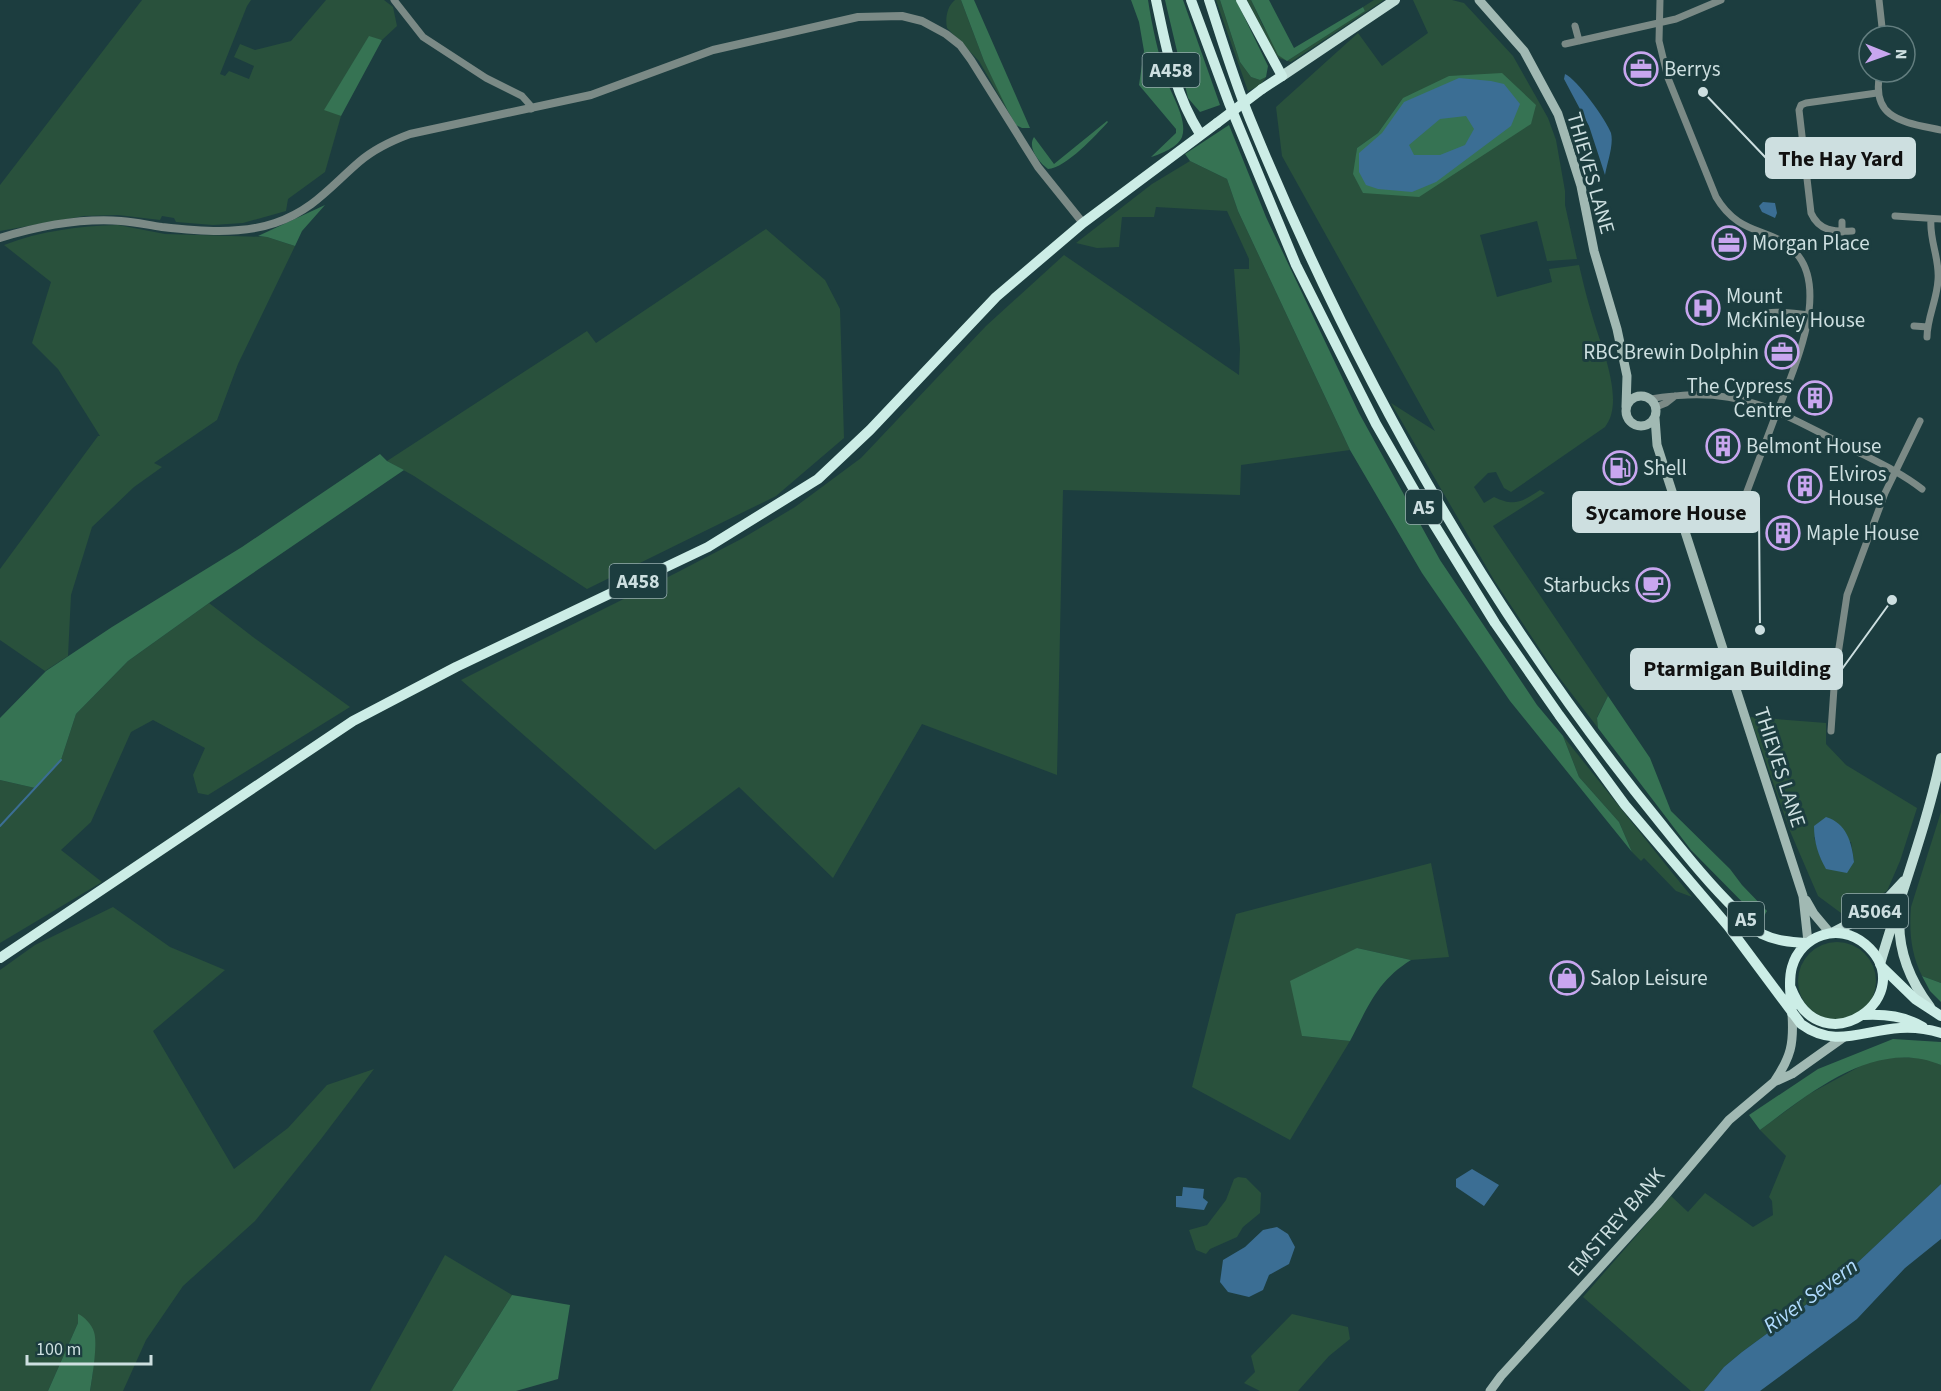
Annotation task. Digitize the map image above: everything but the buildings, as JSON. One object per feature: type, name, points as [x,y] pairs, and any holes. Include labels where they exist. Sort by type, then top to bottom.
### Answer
[{"type":"highway","name":"A458","points":[[1156,0],[1167,57],[1176,86],[1187,114],[1200,134]]},
{"type":"highway","name":"A5","points":[[1191,0],[1233,113],[1296,265],[1376,424],[1432,521],[1496,623],[1559,715],[1633,814],[1728,926],[1792,1014]]},
{"type":"highway","name":"A5","points":[[1209,0],[1249,117],[1316,269],[1358,357],[1445,515],[1505,610],[1633,789],[1699,870],[1759,932],[1784,942],[1807,942]]},
{"type":"highway","points":[[1241,0],[1282,76]]},
{"type":"highway","name":"A458","points":[[0,958],[353,721],[456,667],[708,548],[818,479],[870,430],[996,297],[1083,223],[1200,134],[1282,76]]},
{"type":"highway","points":[[1937,1013],[1899,985],[1881,965],[1872,950],[1849,935],[1831,933],[1815,937],[1807,942],[1796,956],[1792,968],[1792,1014],[1801,1024],[1817,1034],[1845,1037],[1899,1028],[1941,1033]]},
{"type":"highway","points":[[1845,1037],[1876,1001],[1882,985],[1881,965]]},
{"type":"highway","points":[[1791,988],[1803,1010],[1821,1022],[1843,1024],[1863,1016],[1900,1017],[1929,1030]]},
{"type":"main road","name":"A458","points":[[1282,76],[1395,0]]},
{"type":"main road","name":"THIEVES LANE","points":[[1479,0],[1524,51],[1557,114],[1581,186],[1594,251],[1617,329],[1627,376]]},
{"type":"main road","points":[[1627,376],[1640,396],[1653,403],[1655,418],[1649,425],[1640,427]]},
{"type":"main road","points":[[1627,376],[1628,420],[1640,427],[1658,445]]},
{"type":"main road","points":[[1626,407],[1629,402],[1640,396]]},
{"type":"main road","name":"THIEVES LANE","points":[[1655,418],[1658,445],[1803,896]]},
{"type":"main road","name":"A5064","points":[[1881,965],[1891,923],[1902,898],[1925,824],[1941,758]]},
{"type":"main road","name":"A5064","points":[[1831,933],[1878,909],[1908,876]]},
{"type":"main road","points":[[1803,896],[1807,942]]},
{"type":"main road","points":[[1803,896],[1814,914],[1831,933]]},
{"type":"main road","points":[[1902,898],[1899,931],[1902,955],[1920,994],[1937,1013]]},
{"type":"main road","name":"EMSTREY BANK","points":[[1774,1082],[1791,1052],[1792,1014]]},
{"type":"main road","name":"EMSTREY BANK","points":[[1490,1391],[1657,1205],[1722,1126],[1774,1082],[1792,1074],[1845,1037]]},
{"type":"street","points":[[394,0],[423,37],[486,78],[522,96],[531,109]]},
{"type":"street","points":[[1660,0],[1659,41],[1668,78],[1716,197],[1726,213],[1741,224],[1786,244],[1796,252],[1807,271],[1810,283],[1808,315],[1801,352],[1746,494]]},
{"type":"street","points":[[1565,44],[1676,19],[1721,0]]},
{"type":"street","points":[[1879,0],[1882,24]]},
{"type":"street","points":[[0,238],[72,222],[97,220],[221,231],[243,230],[275,223],[320,200],[360,161],[385,144],[410,134],[591,96],[713,50],[858,16],[902,16],[931,25],[960,45],[1038,167],[1083,223]]},
{"type":"street","points":[[1575,26],[1579,41]]},
{"type":"street","points":[[1878,84],[1877,93],[1881,106],[1892,116],[1941,130]]},
{"type":"street","points":[[1852,231],[1827,230],[1815,221],[1811,213],[1799,110],[1801,105],[1806,103],[1877,93]]},
{"type":"street","points":[[1895,216],[1941,219]]},
{"type":"street","points":[[1927,337],[1938,280],[1930,219]]},
{"type":"street","points":[[1842,222],[1842,232]]},
{"type":"street","points":[[1743,323],[1760,313],[1808,315]]},
{"type":"street","points":[[1914,326],[1928,327]]},
{"type":"street","points":[[1653,403],[1663,396],[1731,396],[1778,411],[1896,471],[1922,489]]},
{"type":"street","points":[[1831,731],[1835,674],[1847,595],[1881,502],[1920,421]]},
{"type":"green space","points":[[142,0],[251,0],[220,74],[225,76],[229,71],[249,79],[254,66],[234,57],[240,44],[255,50],[291,41],[326,0],[384,0],[393,7],[397,26],[382,40],[369,37],[325,109],[341,116],[325,172],[288,199],[286,211],[243,223],[213,225],[176,222],[174,218],[162,216],[160,220],[118,215],[84,216],[0,231],[0,185]]},
{"type":"green space","points":[[955,0],[961,0],[984,61],[1016,125],[979,61],[947,28],[947,13]]},
{"type":"green space","points":[[961,0],[974,0],[1030,128],[1016,125],[1008,111],[984,61]]},
{"type":"green space","points":[[1131,0],[1148,0],[1163,69],[1183,123],[1180,141],[1164,152],[1151,157],[1176,133],[1176,129],[1139,85],[1144,51],[1139,22]]},
{"type":"green space","points":[[1165,0],[1183,0],[1220,105],[1200,112],[1188,98]]},
{"type":"green space","points":[[1216,0],[1220,0],[1240,62],[1251,77],[1260,80],[1266,77],[1255,88],[1248,91]]},
{"type":"green space","points":[[1220,0],[1236,0],[1268,66],[1266,77],[1260,80],[1251,77],[1240,62]]},
{"type":"green space","points":[[1247,0],[1251,0],[1263,26],[1287,61],[1279,58],[1274,52]]},
{"type":"green space","points":[[1251,0],[1269,0],[1294,48],[1363,7],[1365,11],[1287,61],[1278,55]]},
{"type":"green space","points":[[1374,0],[1384,0],[1291,62],[1287,61],[1365,11],[1363,7]]},
{"type":"green space","points":[[1413,0],[1452,0],[1464,3],[1513,56],[1548,118],[1556,140],[1565,191],[1565,205],[1577,259],[1547,261],[1537,221],[1480,235],[1497,297],[1552,282],[1549,269],[1579,265],[1609,372],[1613,403],[1611,416],[1605,427],[1511,492],[1504,488],[1496,472],[1488,473],[1474,487],[1484,503],[1494,497],[1507,502],[1518,502],[1540,490],[1545,493],[1493,526],[1608,696],[1597,717],[1598,728],[1555,672],[1494,580],[1391,403],[1435,431],[1282,156],[1276,107],[1358,33],[1382,66],[1428,33]],"holes":[[[1403,98],[1354,174],[1357,148],[1378,133]]]},
{"type":"green space","points":[[369,36],[382,40],[341,116],[324,110]]},
{"type":"green space","points":[[1502,73],[1536,105],[1531,124],[1419,197],[1363,193],[1353,174],[1357,148],[1378,133],[1403,98],[1449,76]]},
{"type":"green space","points":[[1107,121],[1080,150],[1055,167],[1048,169],[1033,150],[1034,137],[1054,164]]},
{"type":"green space","points":[[1229,125],[1266,217],[1359,413],[1440,560],[1537,705],[1563,736],[1579,777],[1619,822],[1632,852],[1510,701],[1422,573],[1350,450],[1238,211],[1227,179],[1190,161],[1185,154]]},
{"type":"green space","points":[[1190,161],[1227,179],[1238,211],[1350,450],[1241,465],[1240,495],[1063,490],[1057,775],[922,724],[833,878],[739,787],[655,850],[461,680],[676,573],[743,538],[795,507],[861,458],[986,326],[1064,255],[1239,375],[1240,349],[1234,269],[1249,269],[1249,259],[1227,211],[1156,207],[1154,217],[1122,217],[1119,247],[1097,248],[1076,243],[1152,184]]},
{"type":"green space","points":[[325,205],[302,231],[295,246],[258,236]]},
{"type":"green space","points":[[118,225],[165,234],[267,237],[295,246],[238,364],[217,420],[154,463],[162,467],[134,487],[92,527],[71,595],[68,656],[45,671],[0,640],[0,569],[100,436],[58,369],[32,343],[51,282],[4,245],[60,230]]},
{"type":"green space","points":[[766,229],[825,280],[840,309],[844,438],[776,496],[587,589],[414,476],[387,461],[587,331],[596,343]]},
{"type":"green space","points":[[380,454],[387,461],[404,470],[128,661],[76,714],[61,760],[35,788],[0,780],[0,718],[46,671],[112,627],[242,547]]},
{"type":"green space","points":[[209,603],[350,707],[208,795],[198,793],[193,775],[205,748],[153,720],[131,732],[91,822],[61,850],[102,882],[0,943],[0,780],[35,788],[61,760],[76,714],[128,661]]},
{"type":"green space","points":[[1608,696],[1650,758],[1671,811],[1730,869],[1767,911],[1761,921],[1691,850],[1598,728],[1597,718]]},
{"type":"green space","points":[[1750,717],[1826,723],[1826,744],[1846,765],[1917,808],[1900,861],[1887,891],[1871,901],[1841,913],[1818,896],[1790,831]],"holes":[[[1814,837],[1851,842],[1854,862],[1821,859]]]},
{"type":"green space","points":[[1563,736],[1692,897],[1676,891],[1644,858],[1641,861],[1632,852],[1619,822],[1579,777]]},
{"type":"green space","points":[[1941,812],[1941,983],[1922,976],[1913,951],[1910,925],[1911,907]]},
{"type":"green space","points":[[1431,863],[1449,957],[1411,960],[1357,948],[1302,1036],[1350,1041],[1290,1140],[1192,1087],[1236,914]]},
{"type":"green space","points":[[113,907],[170,947],[225,970],[153,1031],[234,1169],[288,1128],[327,1085],[374,1069],[255,1221],[183,1286],[146,1340],[123,1391],[90,1391],[93,1372],[78,1315],[78,1323],[48,1391],[0,1391],[0,970],[35,945]]},
{"type":"green space","points":[[1837,942],[1852,945],[1864,954],[1873,966],[1876,981],[1873,996],[1864,1008],[1852,1017],[1837,1020],[1822,1017],[1810,1008],[1801,996],[1798,981],[1801,966],[1810,954],[1822,945]]},
{"type":"green space","points":[[1357,948],[1411,960],[1399,968],[1374,996],[1350,1041],[1302,1036],[1290,981]]},
{"type":"green space","points":[[1922,976],[1941,983],[1941,1002],[1930,991]]},
{"type":"green space","points":[[1893,1039],[1941,1042],[1941,1065],[1917,1058],[1892,1058],[1868,1064],[1845,1073],[1822,1086],[1760,1130],[1749,1115],[1818,1069]]},
{"type":"green space","points":[[1892,1057],[1926,1058],[1941,1065],[1941,1184],[1838,1281],[1742,1352],[1724,1367],[1704,1391],[1691,1391],[1583,1297],[1671,1196],[1688,1212],[1705,1193],[1753,1227],[1773,1215],[1772,1201],[1769,1197],[1786,1156],[1760,1130],[1809,1094],[1868,1062]]},
{"type":"green space","points":[[1246,1178],[1261,1193],[1260,1213],[1243,1227],[1237,1237],[1210,1249],[1206,1254],[1196,1250],[1189,1230],[1207,1225],[1226,1200],[1234,1179]]},
{"type":"green space","points":[[445,1255],[512,1295],[452,1391],[370,1391]]},
{"type":"green space","points":[[512,1295],[570,1305],[558,1379],[516,1391],[452,1391]]},
{"type":"green space","points":[[78,1314],[90,1324],[95,1337],[90,1391],[48,1391],[78,1323]]},
{"type":"green space","points":[[1292,1314],[1348,1327],[1350,1339],[1329,1356],[1298,1391],[1260,1391],[1244,1383],[1255,1372],[1251,1356]]},
{"type":"water","points":[[1565,74],[1591,100],[1611,133],[1611,148],[1605,175],[1589,126],[1564,79]]},
{"type":"water","points":[[1459,78],[1504,84],[1520,104],[1511,126],[1436,182],[1412,192],[1378,189],[1366,185],[1359,172],[1359,153],[1382,133],[1404,102]],"holes":[[[1466,116],[1474,129],[1465,145],[1440,155],[1414,155],[1409,145],[1440,119]]]},
{"type":"water","points":[[1763,202],[1775,203],[1777,213],[1775,218],[1762,212],[1759,206]]},
{"type":"water","points":[[1826,817],[1839,824],[1850,841],[1854,862],[1847,873],[1826,869],[1819,853],[1814,826]]},
{"type":"water","points":[[1472,1169],[1499,1185],[1484,1206],[1456,1187],[1456,1179]]},
{"type":"water","points":[[1941,1184],[1941,1239],[1905,1268],[1857,1319],[1760,1391],[1704,1391],[1724,1367],[1742,1352],[1838,1281]]},
{"type":"water","points":[[1183,1187],[1204,1189],[1203,1198],[1208,1202],[1204,1210],[1176,1207],[1176,1196],[1182,1196]]},
{"type":"water","points":[[1277,1227],[1288,1234],[1295,1247],[1289,1264],[1269,1275],[1263,1290],[1249,1297],[1228,1292],[1220,1282],[1223,1260],[1245,1247],[1263,1230]]},
{"type":"waterway","points":[[0,826],[61,760]]},
{"type":"place","name":"Berrys","points":[[1641,69]]},
{"type":"place","name":"The Hay Yard","points":[[1703,92]]},
{"type":"place","name":"Morgan Place","points":[[1729,243]]},
{"type":"place","name":"Mount McKinley House","points":[[1703,308]]},
{"type":"place","name":"RBC Brewin Dolphin","points":[[1782,352]]},
{"type":"place","name":"The Cypress Centre","points":[[1815,398]]},
{"type":"place","name":"Belmont House","points":[[1723,446]]},
{"type":"place","name":"Shell","points":[[1620,468]]},
{"type":"place","name":"Elviros House","points":[[1805,486]]},
{"type":"place","name":"Maple House","points":[[1783,533]]},
{"type":"place","name":"Starbucks","points":[[1653,585]]},
{"type":"place","name":"Ptarmigan Building","points":[[1892,600]]},
{"type":"place","name":"Sycamore House","points":[[1760,630]]},
{"type":"place","name":"Salop Leisure","points":[[1567,978]]},
{"type":"water label","name":"River Severn","points":[[1810,1295]]}]
